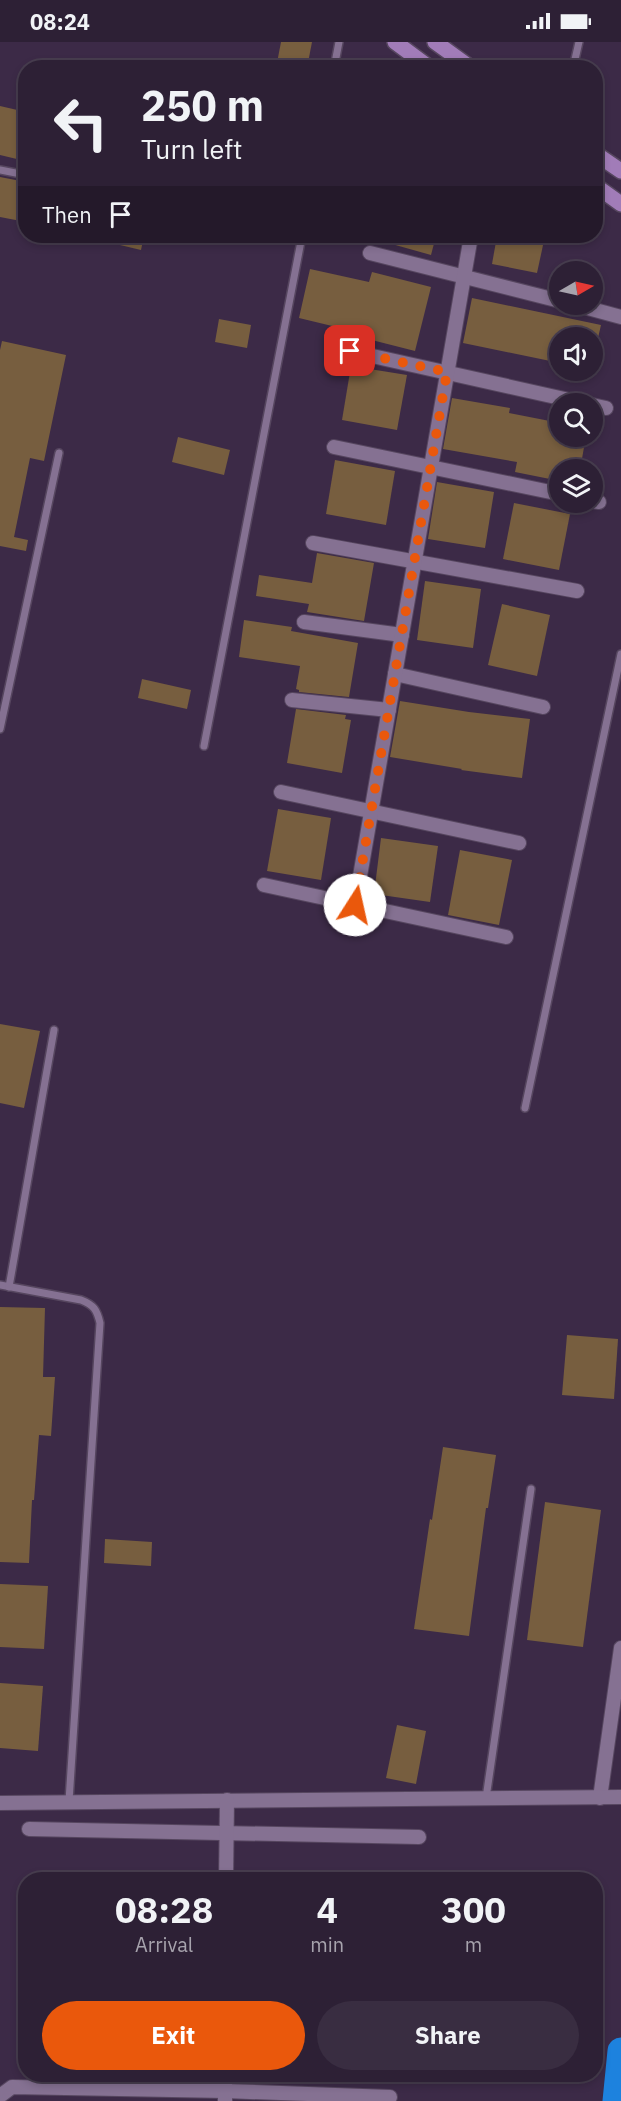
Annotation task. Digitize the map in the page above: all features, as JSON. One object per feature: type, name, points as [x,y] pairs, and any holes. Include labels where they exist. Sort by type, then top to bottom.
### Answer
[{"type":"main road","points":[[395,42],[419,60]]},
{"type":"main road","points":[[438,43],[460,60]]},
{"type":"main road","points":[[603,159],[621,171]]},
{"type":"main road","points":[[603,191],[621,204]]},
{"type":"street","points":[[355,905],[470,243]]},
{"type":"street","points":[[370,253],[549,298]]},
{"type":"street","points":[[603,312],[621,317]]},
{"type":"street","points":[[350,351],[549,395]]},
{"type":"street","points":[[334,447],[549,492]]},
{"type":"street","points":[[313,543],[577,591]]},
{"type":"street","points":[[304,622],[402,635]]},
{"type":"street","points":[[395,674],[543,707]]},
{"type":"street","points":[[292,700],[389,710]]},
{"type":"street","points":[[281,792],[519,843]]},
{"type":"street","points":[[264,885],[506,937]]},
{"type":"street","points":[[600,1798],[617,1704],[621,1648]]},
{"type":"street","points":[[0,1803],[621,1797]]},
{"type":"street","points":[[226,1872],[227,1800]]},
{"type":"street","points":[[29,1828],[419,1837]]},
{"type":"street","points":[[0,2096],[12,2087],[225,2096],[390,2097]]},
{"type":"lane","points":[[336,60],[339,42]]},
{"type":"lane","points":[[575,60],[579,42]]},
{"type":"lane","points":[[0,170],[18,173]]},
{"type":"lane","points":[[204,746],[301,243]]},
{"type":"lane","points":[[0,729],[59,453]]},
{"type":"lane","points":[[525,1108],[621,654]]},
{"type":"lane","points":[[9,1287],[54,1030]]},
{"type":"lane","points":[[0,1285],[81,1300],[91,1304],[97,1311],[100,1323],[69,1801]]},
{"type":"lane","points":[[486,1798],[531,1489]]},
{"type":"building","points":[[281,42],[312,42],[309,60],[278,60]]},
{"type":"building","points":[[0,106],[18,110],[18,159],[0,155]]},
{"type":"building","points":[[0,177],[18,180],[18,220],[0,217]]},
{"type":"building","points":[[112,243],[142,243],[141,250]]},
{"type":"building","points":[[388,243],[434,243],[431,255]]},
{"type":"building","points":[[496,243],[543,243],[537,273],[492,264]]},
{"type":"building","points":[[310,269],[369,282],[372,272],[431,287],[415,351],[356,336],[357,332],[299,318]]},
{"type":"building","points":[[472,298],[601,325],[601,327],[549,327],[549,361],[463,343]]},
{"type":"building","points":[[219,319],[251,325],[247,348],[215,342]]},
{"type":"building","points":[[2,341],[66,355],[44,461],[30,458],[14,537],[28,540],[26,551],[0,546],[0,350]]},
{"type":"building","points":[[351,366],[407,375],[397,430],[342,420]]},
{"type":"building","points":[[452,398],[510,408],[509,413],[549,421],[549,447],[584,447],[582,459],[549,459],[549,479],[515,472],[517,462],[443,449]]},
{"type":"building","points":[[178,437],[230,450],[224,475],[172,462]]},
{"type":"building","points":[[335,460],[395,471],[386,525],[326,514]]},
{"type":"building","points":[[437,482],[494,492],[485,548],[428,539]]},
{"type":"building","points":[[514,503],[549,510],[549,513],[570,514],[559,570],[503,559]]},
{"type":"building","points":[[317,553],[374,563],[364,621],[307,612],[309,604],[256,596],[259,575],[312,583]]},
{"type":"building","points":[[425,581],[481,589],[473,648],[417,640]]},
{"type":"building","points":[[502,604],[550,615],[537,676],[488,665]]},
{"type":"building","points":[[244,620],[292,627],[291,631],[358,643],[349,697],[299,692],[296,689],[300,666],[239,657]]},
{"type":"building","points":[[142,679],[191,690],[187,709],[138,698]]},
{"type":"building","points":[[400,701],[530,719],[522,778],[390,757]]},
{"type":"building","points":[[296,709],[346,715],[345,719],[351,720],[342,773],[287,763]]},
{"type":"building","points":[[278,809],[331,818],[321,880],[267,871]]},
{"type":"building","points":[[381,838],[438,846],[430,902],[374,894]]},
{"type":"building","points":[[460,850],[512,860],[499,925],[448,915]]},
{"type":"building","points":[[0,1024],[40,1031],[24,1108],[0,1103]]},
{"type":"building","points":[[0,1307],[45,1308],[43,1377],[55,1377],[51,1436],[39,1435],[34,1500],[32,1500],[29,1563],[0,1562]]},
{"type":"building","points":[[567,1335],[618,1339],[614,1399],[562,1395]]},
{"type":"building","points":[[443,1447],[496,1455],[488,1508],[486,1508],[469,1636],[414,1629]]},
{"type":"building","points":[[545,1502],[601,1510],[583,1647],[527,1640]]},
{"type":"building","points":[[105,1539],[152,1542],[151,1566],[104,1563]]},
{"type":"building","points":[[0,1584],[48,1586],[44,1649],[0,1647]]},
{"type":"building","points":[[0,1683],[43,1686],[38,1751],[0,1748]]},
{"type":"building","points":[[397,1725],[426,1731],[416,1784],[386,1778]]},
{"type":"waterway","points":[[616,2101],[621,2051]]},
{"type":"route","points":[[350,351],[447,372],[355,905]]}]
